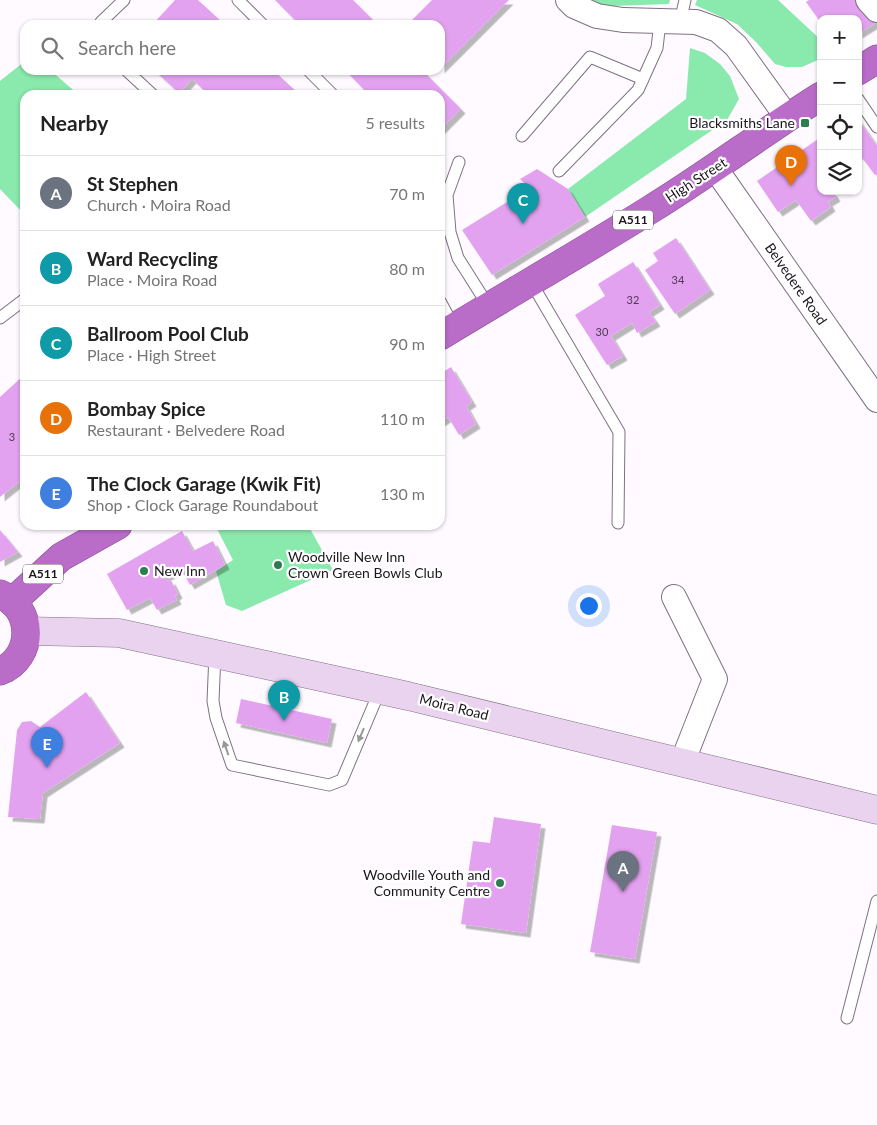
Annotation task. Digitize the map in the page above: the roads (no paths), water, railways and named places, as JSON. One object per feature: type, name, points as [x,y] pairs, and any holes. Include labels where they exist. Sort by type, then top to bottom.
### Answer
[{"type":"highway","points":[[862,68],[877,59]]},
{"type":"highway","name":"High Street","points":[[447,332],[648,212],[715,168],[786,117],[817,98]]},
{"type":"highway","name":"A511","points":[[6,598],[62,557],[109,530]]},
{"type":"highway","points":[[0,671],[6,669],[16,660],[24,648],[26,631],[22,615],[6,598]]},
{"type":"street","points":[[568,0],[574,6],[597,16],[624,20],[675,15],[718,30],[736,46],[786,117]]},
{"type":"street","points":[[868,0],[877,10]]},
{"type":"street","name":"Belvedere Road","points":[[715,168],[877,400]]},
{"type":"street","points":[[674,597],[715,679],[682,763]]},
{"type":"street","name":"Moira Road","points":[[26,631],[119,633],[380,690],[877,810]]},
{"type":"lane","points":[[103,20],[124,0]]},
{"type":"lane","points":[[238,0],[258,20]]},
{"type":"lane","points":[[559,171],[638,90],[657,48],[675,15]]},
{"type":"lane","points":[[522,136],[590,57],[643,79]]},
{"type":"lane","points":[[132,75],[148,90]]},
{"type":"lane","points":[[313,75],[328,90]]},
{"type":"lane","points":[[862,105],[877,127]]},
{"type":"lane","points":[[459,162],[447,195],[450,232],[458,258],[488,307]]},
{"type":"lane","points":[[531,282],[619,432],[618,523]]},
{"type":"lane","points":[[0,318],[20,303]]},
{"type":"lane","points":[[215,654],[213,701],[216,718],[232,765],[329,786],[342,780],[380,690]]},
{"type":"lane","points":[[848,1018],[877,901]]},
{"type":"place","name":"Blacksmiths Lane","points":[[805,123]]},
{"type":"place","name":"Bombay Spice","points":[[791,186]]},
{"type":"place","name":"Ballroom Pool Club","points":[[523,224]]},
{"type":"place","name":"Woodville New Inn Crown Green Bowls Club","points":[[278,565]]},
{"type":"place","name":"New Inn","points":[[144,571]]},
{"type":"place","name":"Ward Recycling","points":[[284,721]]},
{"type":"place","name":"The Clock Garage (Kwik Fit)","points":[[47,768]]},
{"type":"place","name":"Woodville Youth and Community Centre","points":[[500,883]]},
{"type":"place","name":"St Stephen","points":[[623,892]]}]
